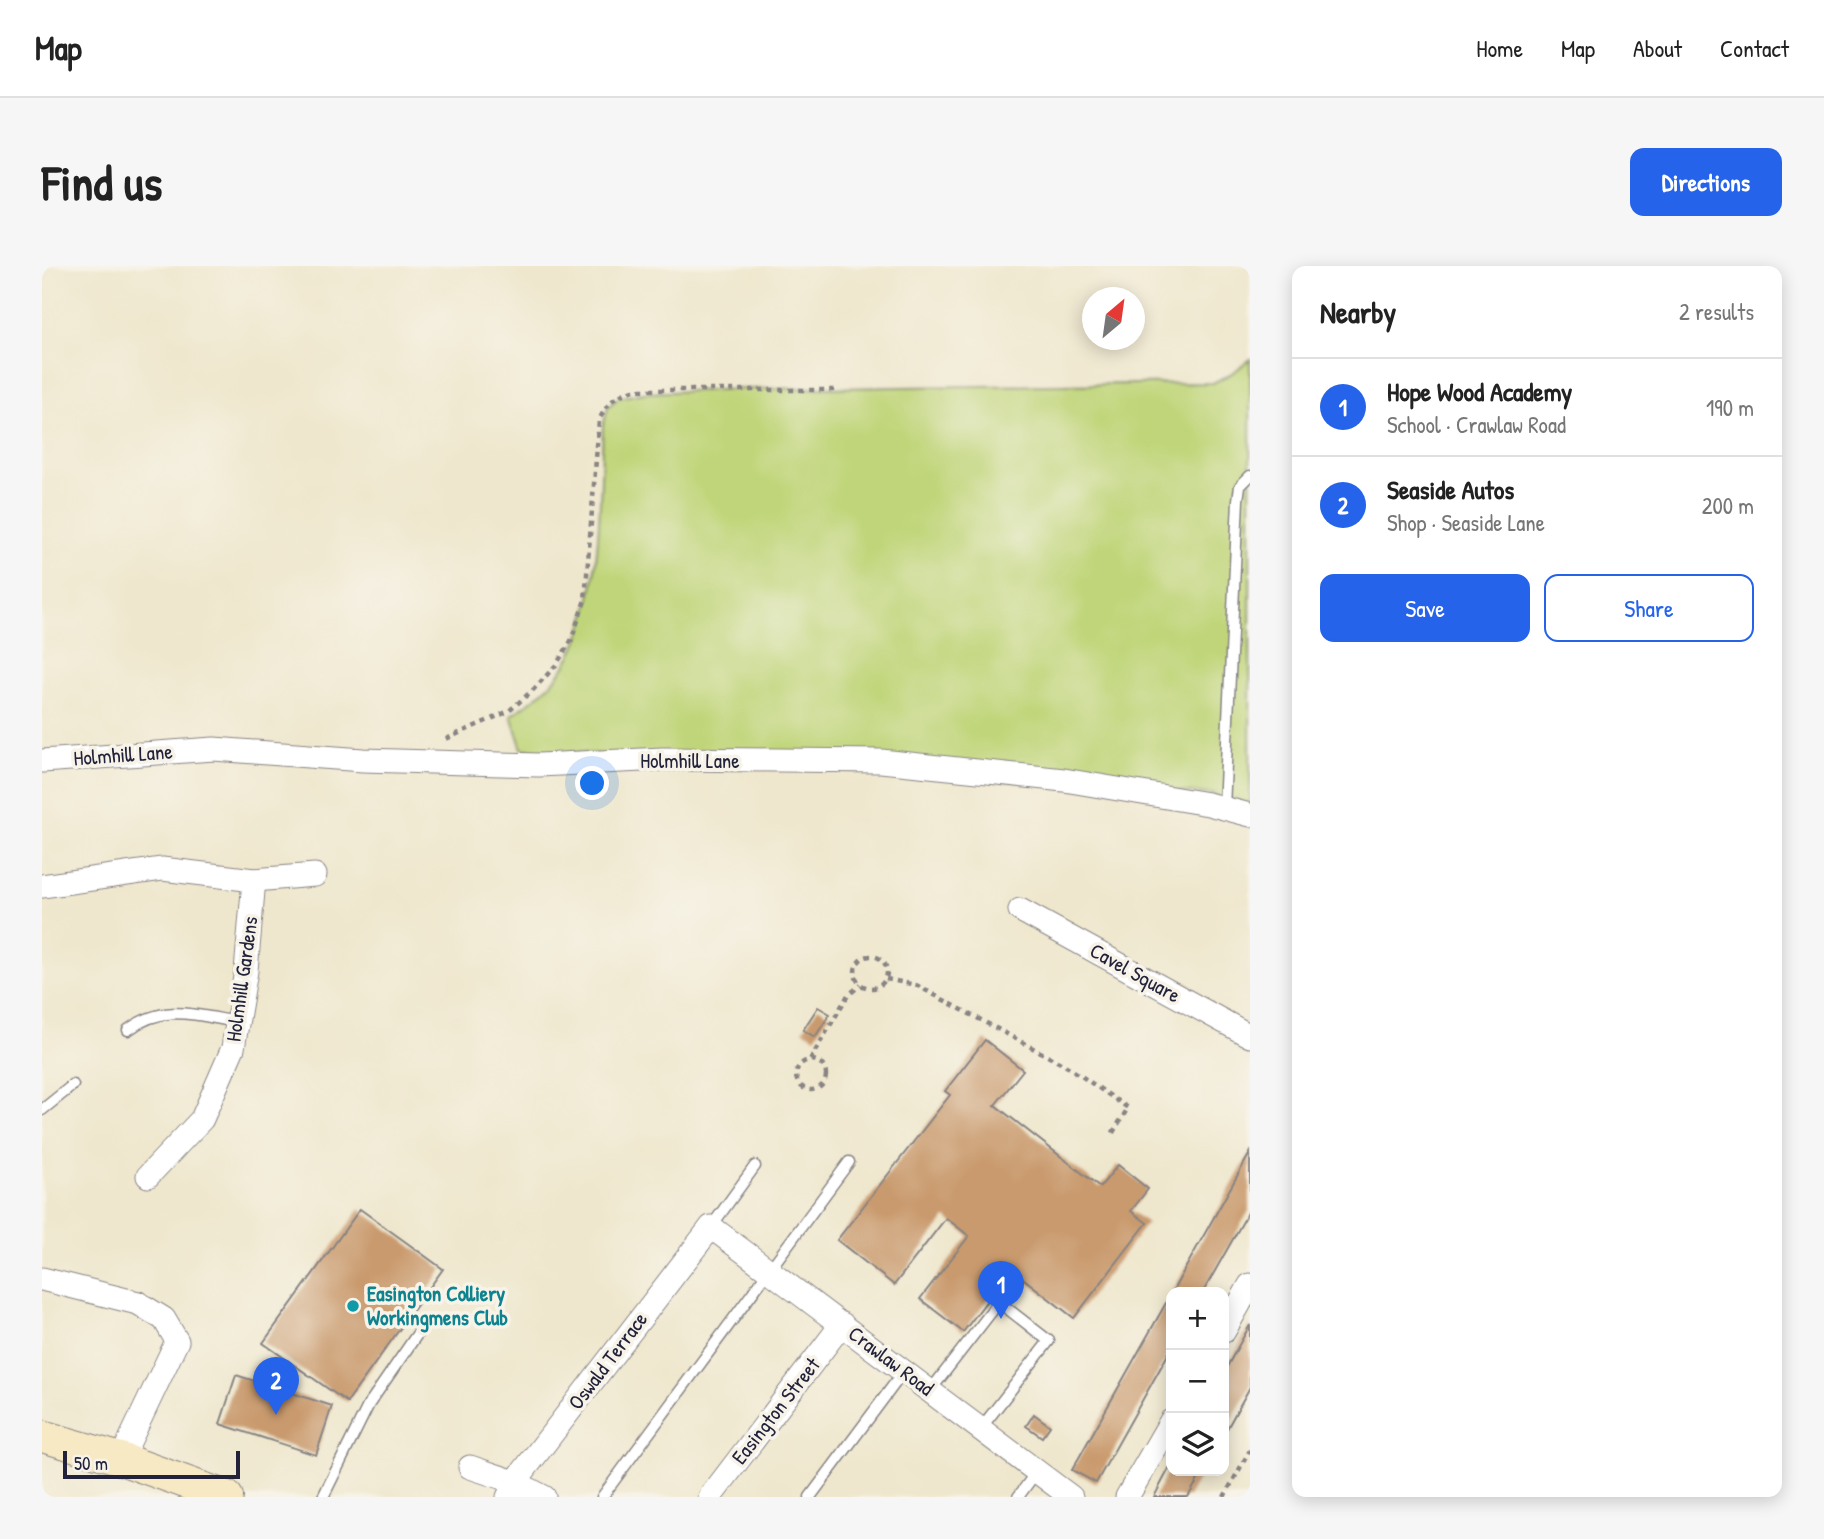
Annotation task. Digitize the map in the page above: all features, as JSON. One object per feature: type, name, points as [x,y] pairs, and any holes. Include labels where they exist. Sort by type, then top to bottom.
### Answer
[{"type":"main road","points":[[42,1436],[121,1459],[227,1497]]},
{"type":"street","name":"Holmhill Lane","points":[[42,761],[214,749],[363,760],[538,765],[663,760],[881,761],[1064,780],[1250,815]]},
{"type":"street","points":[[42,886],[162,869],[254,880],[315,875]]},
{"type":"street","name":"Holmhill Gardens","points":[[148,1176],[202,1119],[233,1048],[246,971],[254,880]]},
{"type":"street","name":"Cavel Square","points":[[1020,910],[1250,1036]]},
{"type":"street","name":"Crawlaw Road","points":[[711,1227],[1072,1497]]},
{"type":"street","name":"Oswald Terrace","points":[[512,1489],[711,1227]]},
{"type":"street","points":[[42,1279],[138,1303],[164,1319],[177,1341],[121,1459]]},
{"type":"street","points":[[1229,1322],[1250,1285]]},
{"type":"street","name":"Easington Street","points":[[710,1497],[842,1324]]},
{"type":"street","points":[[1128,1497],[1166,1430]]},
{"type":"street","points":[[470,1467],[512,1489],[544,1497]]},
{"type":"lane","points":[[1224,808],[1238,500],[1240,486],[1250,476]]},
{"type":"lane","points":[[128,1030],[161,1013],[189,1014],[237,1022]]},
{"type":"lane","points":[[42,1110],[73,1085]]},
{"type":"lane","points":[[602,1497],[849,1163]]},
{"type":"lane","points":[[711,1227],[755,1166]]},
{"type":"lane","points":[[930,1391],[999,1302],[1049,1341],[981,1427]]},
{"type":"lane","points":[[323,1497],[369,1404],[418,1333]]},
{"type":"lane","points":[[810,1497],[904,1371]]},
{"type":"lane","points":[[1018,1497],[1037,1471]]},
{"type":"path","points":[[440,742],[509,711],[556,665],[571,641],[585,600],[599,419],[605,408],[618,395],[635,390],[839,390]]},
{"type":"path","points":[[874,956],[886,965],[886,979],[875,988],[868,989],[861,985],[855,973],[856,965],[867,957],[874,956]]},
{"type":"path","points":[[886,979],[915,985],[1068,1067],[1128,1108],[1112,1134]]},
{"type":"path","points":[[810,1060],[825,1071],[823,1084],[811,1090],[799,1085],[796,1073],[799,1067],[810,1060],[848,996],[861,985]]},
{"type":"path","points":[[1224,1497],[1250,1450]]},
{"type":"green space","points":[[1250,359],[1250,804],[1211,794],[522,749],[511,715],[542,693],[561,672],[578,639],[587,611],[600,516],[603,426],[608,407],[618,398],[644,393],[743,389],[1213,383],[1234,372]]},
{"type":"building","points":[[818,1007],[830,1014],[815,1037],[803,1030]]},
{"type":"building","points":[[985,1040],[1023,1070],[995,1105],[1100,1187],[1118,1165],[1148,1189],[1131,1211],[1147,1223],[1074,1318],[1011,1269],[963,1332],[920,1299],[969,1236],[946,1218],[894,1285],[837,1240],[950,1095],[945,1091]]},
{"type":"building","points":[[1250,1153],[1250,1209],[1206,1287],[1175,1287]]},
{"type":"building","name":"Easington Colliery Workingmens Club","points":[[360,1209],[443,1269],[347,1402],[263,1343]]},
{"type":"building","points":[[1166,1303],[1166,1358],[1096,1483],[1072,1470]]},
{"type":"building","points":[[1250,1325],[1250,1387],[1229,1425],[1229,1413],[1229,1363]]},
{"type":"building","points":[[236,1375],[332,1406],[316,1455],[220,1424]]},
{"type":"building","points":[[1034,1414],[1050,1426],[1042,1437],[1026,1426]]},
{"type":"building","points":[[1166,1474],[1200,1476],[1188,1497],[1154,1497]]},
{"type":"place","name":"Easington Colliery Workingmens Club","points":[[353,1306]]},
{"type":"place","name":"Hope Wood Academy","points":[[1001,1319]]},
{"type":"place","name":"Seaside Autos","points":[[276,1415]]}]
